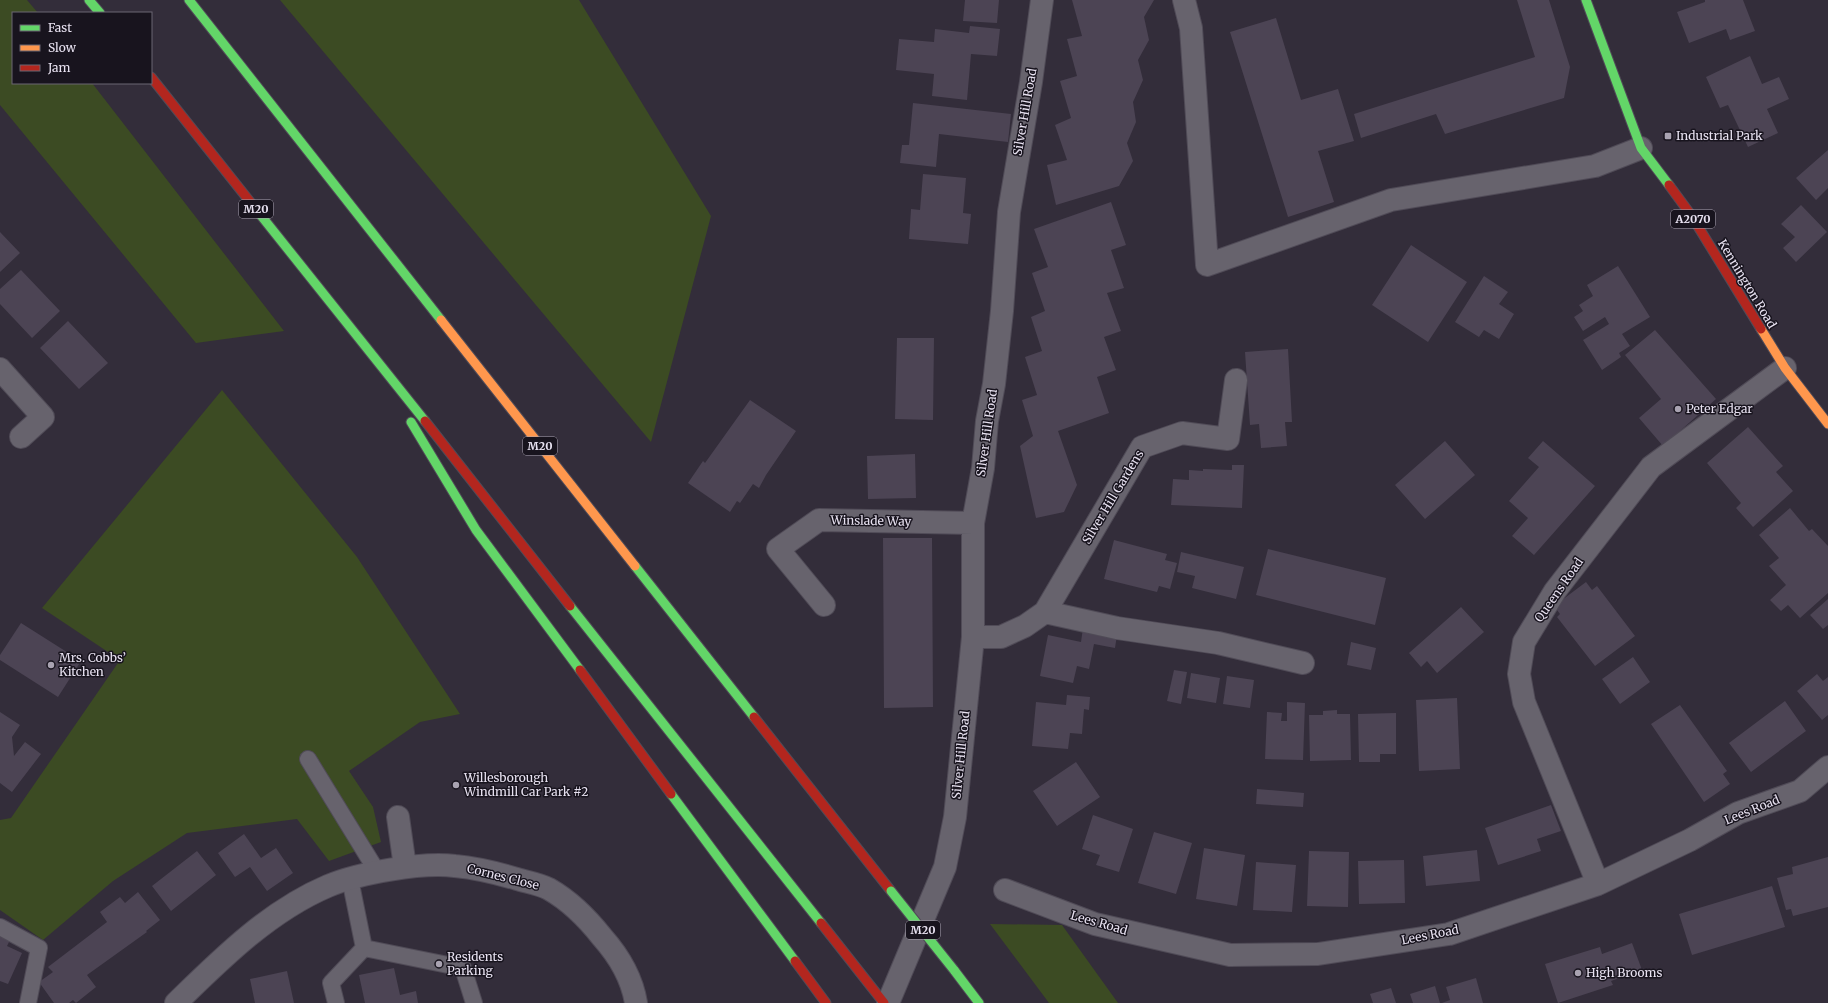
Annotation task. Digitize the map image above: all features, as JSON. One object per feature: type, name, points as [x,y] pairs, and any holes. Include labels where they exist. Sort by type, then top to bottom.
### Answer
[{"type":"main road","points":[[89,0],[99,12]]},
{"type":"main road","name":"M20","points":[[189,0],[979,1003]]},
{"type":"main road","name":"Kennington Road","points":[[1586,0],[1641,148],[1692,215],[1785,368],[1828,424]]},
{"type":"main road","name":"M20","points":[[152,78],[884,1003]]},
{"type":"main road","name":"M20","points":[[361,341],[476,530],[824,1000]]},
{"type":"street","name":"Silver Hill Road","points":[[888,1003],[945,867],[955,817],[973,637],[973,523],[983,468],[987,421],[994,384],[1002,311],[1009,212],[1031,82],[1042,0]]},
{"type":"street","points":[[1184,0],[1191,28],[1207,265],[1391,200],[1596,166],[1641,148]]},
{"type":"street","name":"Queens Road","points":[[1598,884],[1524,702],[1519,674],[1524,642],[1555,591],[1652,467],[1785,368]]},
{"type":"street","points":[[0,369],[43,417],[21,437]]},
{"type":"street","name":"Silver Hill Gardens","points":[[973,637],[1001,637],[1025,626],[1045,612],[1142,447],[1182,433],[1228,439],[1236,380]]},
{"type":"street","name":"Winslade Way","points":[[824,605],[778,549],[819,520],[973,523]]},
{"type":"street","points":[[1045,612],[1117,628],[1218,643],[1303,663]]},
{"type":"street","name":"Lees Road","points":[[1005,890],[1095,924],[1230,955],[1318,954],[1449,934],[1598,884],[1690,840],[1738,813],[1800,791],[1828,767]]},
{"type":"street","points":[[398,811],[405,867]]},
{"type":"street","name":"Cornes Close","points":[[176,1003],[264,923],[309,895],[329,885],[405,867],[461,867],[490,872],[548,888],[583,914],[612,948],[631,983],[636,1003]]},
{"type":"lane","points":[[308,759],[378,873]]},
{"type":"lane","points":[[350,879],[364,948]]},
{"type":"lane","points":[[0,927],[39,948],[28,1003]]},
{"type":"lane","points":[[336,1003],[331,983],[364,948]]},
{"type":"lane","points":[[364,948],[463,968],[474,1003]]},
{"type":"green space","points":[[0,0],[27,0],[37,12],[12,12],[12,84],[93,84],[284,331],[196,343],[0,105]]},
{"type":"green space","points":[[280,0],[579,0],[711,216],[651,442]]},
{"type":"green space","points":[[222,390],[357,557],[460,714],[420,722],[349,771],[373,807],[381,842],[329,861],[297,819],[187,833],[113,881],[43,940],[0,910],[0,820],[11,818],[120,660],[42,608]]},
{"type":"green space","points":[[990,924],[1062,925],[1118,1003],[1049,1003]]},
{"type":"building","points":[[965,0],[999,0],[997,23],[963,21]]},
{"type":"building","points":[[1072,0],[1154,0],[1144,17],[1149,40],[1138,60],[1143,80],[1133,102],[1136,122],[1127,143],[1133,161],[1119,186],[1056,205],[1047,165],[1067,160],[1055,125],[1071,118],[1060,81],[1077,76],[1067,39],[1082,36]]},
{"type":"building","points":[[1517,0],[1549,0],[1570,67],[1564,98],[1445,134],[1436,114],[1361,138],[1354,114],[1535,57]]},
{"type":"building","points":[[1705,0],[1743,0],[1755,31],[1730,40],[1726,29],[1689,43],[1677,12],[1705,2]]},
{"type":"building","points":[[1276,18],[1301,100],[1338,89],[1354,141],[1318,151],[1334,202],[1288,217],[1230,32]]},
{"type":"building","points":[[970,26],[1000,29],[997,56],[971,54],[967,100],[932,96],[934,74],[896,70],[899,39],[934,42],[935,29],[969,33]]},
{"type":"building","points":[[1750,56],[1762,84],[1779,77],[1789,99],[1767,109],[1778,133],[1748,147],[1728,105],[1720,108],[1706,77]]},
{"type":"building","points":[[913,103],[1011,114],[1008,142],[939,134],[936,167],[900,163],[902,145],[909,145]]},
{"type":"building","points":[[1828,150],[1828,188],[1816,200],[1796,178]]},
{"type":"building","points":[[923,174],[966,178],[963,213],[971,214],[968,244],[909,239],[911,209],[920,210]]},
{"type":"building","points":[[1111,202],[1126,245],[1111,250],[1124,288],[1107,293],[1121,331],[1104,337],[1116,370],[1097,377],[1109,413],[1058,431],[1077,485],[1064,512],[1036,518],[1020,446],[1033,436],[1022,400],[1037,395],[1025,357],[1042,351],[1031,317],[1045,311],[1032,273],[1048,267],[1034,229]]},
{"type":"building","points":[[1801,205],[1827,232],[1796,262],[1783,248],[1795,237],[1781,224]]},
{"type":"building","points":[[0,232],[20,253],[0,272]]},
{"type":"building","points":[[1411,245],[1467,282],[1428,342],[1372,305]]},
{"type":"building","points":[[1618,266],[1650,317],[1622,334],[1630,346],[1619,353],[1621,357],[1602,370],[1583,340],[1609,324],[1605,317],[1583,331],[1574,317],[1583,311],[1579,305],[1593,296],[1587,285]]},
{"type":"building","points":[[21,270],[60,311],[32,338],[0,304],[0,289]]},
{"type":"building","points":[[1484,276],[1508,292],[1499,304],[1514,314],[1499,339],[1484,330],[1479,337],[1455,322]]},
{"type":"building","points":[[68,321],[108,363],[79,389],[40,348]]},
{"type":"building","name":"Peter Edgar","points":[[1655,330],[1716,399],[1663,446],[1639,418],[1661,399],[1625,355]]},
{"type":"building","points":[[897,338],[934,338],[933,420],[895,419]]},
{"type":"building","points":[[1288,349],[1292,422],[1285,422],[1287,446],[1261,448],[1259,424],[1250,425],[1245,352]]},
{"type":"building","points":[[750,400],[796,431],[766,475],[759,488],[753,484],[740,503],[737,501],[730,512],[688,483],[703,461],[705,463]]},
{"type":"building","points":[[1748,427],[1783,466],[1776,472],[1793,491],[1753,527],[1736,508],[1741,503],[1707,463]]},
{"type":"building","points":[[1445,441],[1475,475],[1425,519],[1395,485]]},
{"type":"building","points":[[1543,441],[1595,486],[1534,555],[1512,536],[1528,518],[1509,501],[1539,467],[1528,458]]},
{"type":"building","points":[[915,454],[916,498],[868,499],[867,456]]},
{"type":"building","points":[[1232,465],[1244,465],[1242,508],[1171,505],[1173,479],[1189,480],[1189,470],[1232,470]]},
{"type":"building","points":[[1790,508],[1809,531],[1812,529],[1828,546],[1828,593],[1800,618],[1788,605],[1781,611],[1770,600],[1786,585],[1769,566],[1779,558],[1759,535]]},
{"type":"building","points":[[883,538],[932,538],[933,707],[884,708]]},
{"type":"building","points":[[1114,540],[1167,554],[1165,560],[1177,563],[1170,589],[1159,586],[1157,592],[1104,579]]},
{"type":"building","points":[[1268,549],[1386,578],[1375,625],[1256,595]]},
{"type":"building","points":[[1181,552],[1244,567],[1236,599],[1192,588],[1195,576],[1177,572]]},
{"type":"building","points":[[1586,582],[1592,590],[1597,586],[1635,636],[1595,666],[1557,617],[1560,614],[1554,606]]},
{"type":"building","points":[[1828,599],[1828,625],[1823,629],[1810,615]]},
{"type":"building","points":[[1461,607],[1484,632],[1437,673],[1427,661],[1421,667],[1409,653]]},
{"type":"building","points":[[21,623],[81,661],[58,697],[0,660],[0,655]]},
{"type":"building","points":[[1083,628],[1117,635],[1115,648],[1094,644],[1089,669],[1077,666],[1073,683],[1040,676],[1048,635],[1081,642]]},
{"type":"building","points":[[1351,642],[1376,648],[1371,670],[1347,665]]},
{"type":"building","points":[[1633,657],[1650,682],[1620,704],[1602,679]]},
{"type":"building","points":[[1174,670],[1187,672],[1181,704],[1167,701]]},
{"type":"building","points":[[1191,673],[1220,678],[1216,703],[1187,698]]},
{"type":"building","points":[[1817,674],[1823,681],[1828,677],[1828,715],[1822,720],[1797,691]]},
{"type":"building","points":[[1227,676],[1254,680],[1250,708],[1223,704]]},
{"type":"building","points":[[1067,695],[1090,697],[1089,710],[1084,709],[1082,734],[1070,733],[1068,749],[1032,746],[1036,702],[1066,705]]},
{"type":"building","points":[[1457,698],[1460,769],[1419,771],[1416,700]]},
{"type":"building","points":[[1785,701],[1806,731],[1751,772],[1729,743]]},
{"type":"building","points":[[1287,702],[1305,703],[1303,760],[1265,759],[1267,712],[1282,713],[1281,721],[1287,721]]},
{"type":"building","points":[[1680,705],[1727,771],[1723,774],[1730,784],[1704,802],[1651,724]]},
{"type":"building","points":[[1337,710],[1337,714],[1350,714],[1351,760],[1310,761],[1309,715],[1323,715],[1323,711]]},
{"type":"building","points":[[0,712],[20,725],[12,737],[14,756],[25,742],[41,754],[12,792],[0,783]]},
{"type":"building","points":[[1396,713],[1396,754],[1380,754],[1380,762],[1359,762],[1358,714]]},
{"type":"building","points":[[1076,762],[1100,797],[1057,826],[1033,791]]},
{"type":"building","points":[[1257,789],[1304,793],[1303,807],[1256,804]]},
{"type":"building","points":[[1551,805],[1561,831],[1537,839],[1541,851],[1498,865],[1485,828]]},
{"type":"building","points":[[1093,815],[1133,829],[1119,872],[1096,865],[1100,855],[1082,849]]},
{"type":"building","points":[[1154,832],[1192,843],[1176,894],[1138,883]]},
{"type":"building","points":[[244,834],[261,858],[276,848],[293,873],[267,891],[250,867],[235,877],[218,853]]},
{"type":"building","points":[[1204,848],[1245,855],[1237,906],[1196,899]]},
{"type":"building","points":[[1477,850],[1480,881],[1426,886],[1423,856]]},
{"type":"building","points":[[197,851],[216,875],[171,911],[152,886]]},
{"type":"building","points":[[1309,851],[1349,852],[1348,907],[1307,906]]},
{"type":"building","points":[[1828,857],[1828,907],[1793,916],[1791,909],[1786,910],[1777,878],[1793,874],[1792,867]]},
{"type":"building","points":[[1404,860],[1405,903],[1359,904],[1358,861]]},
{"type":"building","points":[[1256,862],[1296,865],[1292,912],[1253,910]]},
{"type":"building","points":[[1772,886],[1785,927],[1692,955],[1679,914]]},
{"type":"building","points":[[138,892],[160,920],[146,931],[147,932],[87,975],[96,987],[76,1003],[73,1000],[69,1003],[54,1003],[39,982],[53,972],[48,967],[107,922],[100,912],[120,897],[125,903]]},
{"type":"building","points":[[0,936],[10,940],[7,946],[22,953],[8,984],[0,981]]},
{"type":"building","name":"High Brooms","points":[[1632,943],[1642,970],[1611,981],[1613,985],[1558,1003],[1545,964],[1600,947],[1602,954]]},
{"type":"building","points":[[394,968],[400,995],[416,991],[418,1003],[365,1003],[359,975]]},
{"type":"building","points":[[287,971],[294,1003],[255,1003],[250,979]]},
{"type":"building","points":[[1476,978],[1483,1003],[1442,1003],[1450,1000],[1446,987]]},
{"type":"building","points":[[1435,986],[1440,1003],[1413,1003],[1410,994]]},
{"type":"building","points":[[1391,988],[1396,1003],[1373,1003],[1370,994]]},
{"type":"traffic: fast","points":[[89,0],[99,12]]},
{"type":"traffic: fast","points":[[189,0],[441,320]]},
{"type":"traffic: fast","points":[[1586,0],[1641,148],[1669,185]]},
{"type":"traffic: fast","points":[[259,213],[425,421]]},
{"type":"traffic: fast","points":[[411,422],[476,530],[580,670]]},
{"type":"traffic: fast","points":[[635,566],[754,717]]},
{"type":"traffic: fast","points":[[570,606],[821,923]]},
{"type":"traffic: fast","points":[[671,794],[795,961]]},
{"type":"traffic: fast","points":[[891,891],[954,970]]},
{"type":"traffic: fast","points":[[954,970],[979,1003]]},
{"type":"traffic: slow","points":[[441,320],[635,566]]},
{"type":"traffic: slow","points":[[1761,329],[1785,368],[1828,424]]},
{"type":"traffic: jam","points":[[152,78],[259,213]]},
{"type":"traffic: jam","points":[[1669,185],[1691,215],[1761,329]]},
{"type":"traffic: jam","points":[[425,421],[570,606]]},
{"type":"traffic: jam","points":[[580,670],[671,794]]},
{"type":"traffic: jam","points":[[754,717],[891,891]]},
{"type":"traffic: jam","points":[[821,923],[884,1003]]},
{"type":"traffic: jam","points":[[795,961],[826,1003]]},
{"type":"place","name":"Industrial Park","points":[[1668,136]]},
{"type":"place","name":"Peter Edgar","points":[[1678,409]]},
{"type":"place","name":"Mrs. Cobbs’ Kitchen","points":[[51,665]]},
{"type":"place","name":"Willesborough Windmill Car Park #2","points":[[456,785]]},
{"type":"place","name":"Residents Parking","points":[[439,964]]},
{"type":"place","name":"High Brooms","points":[[1578,973]]}]
